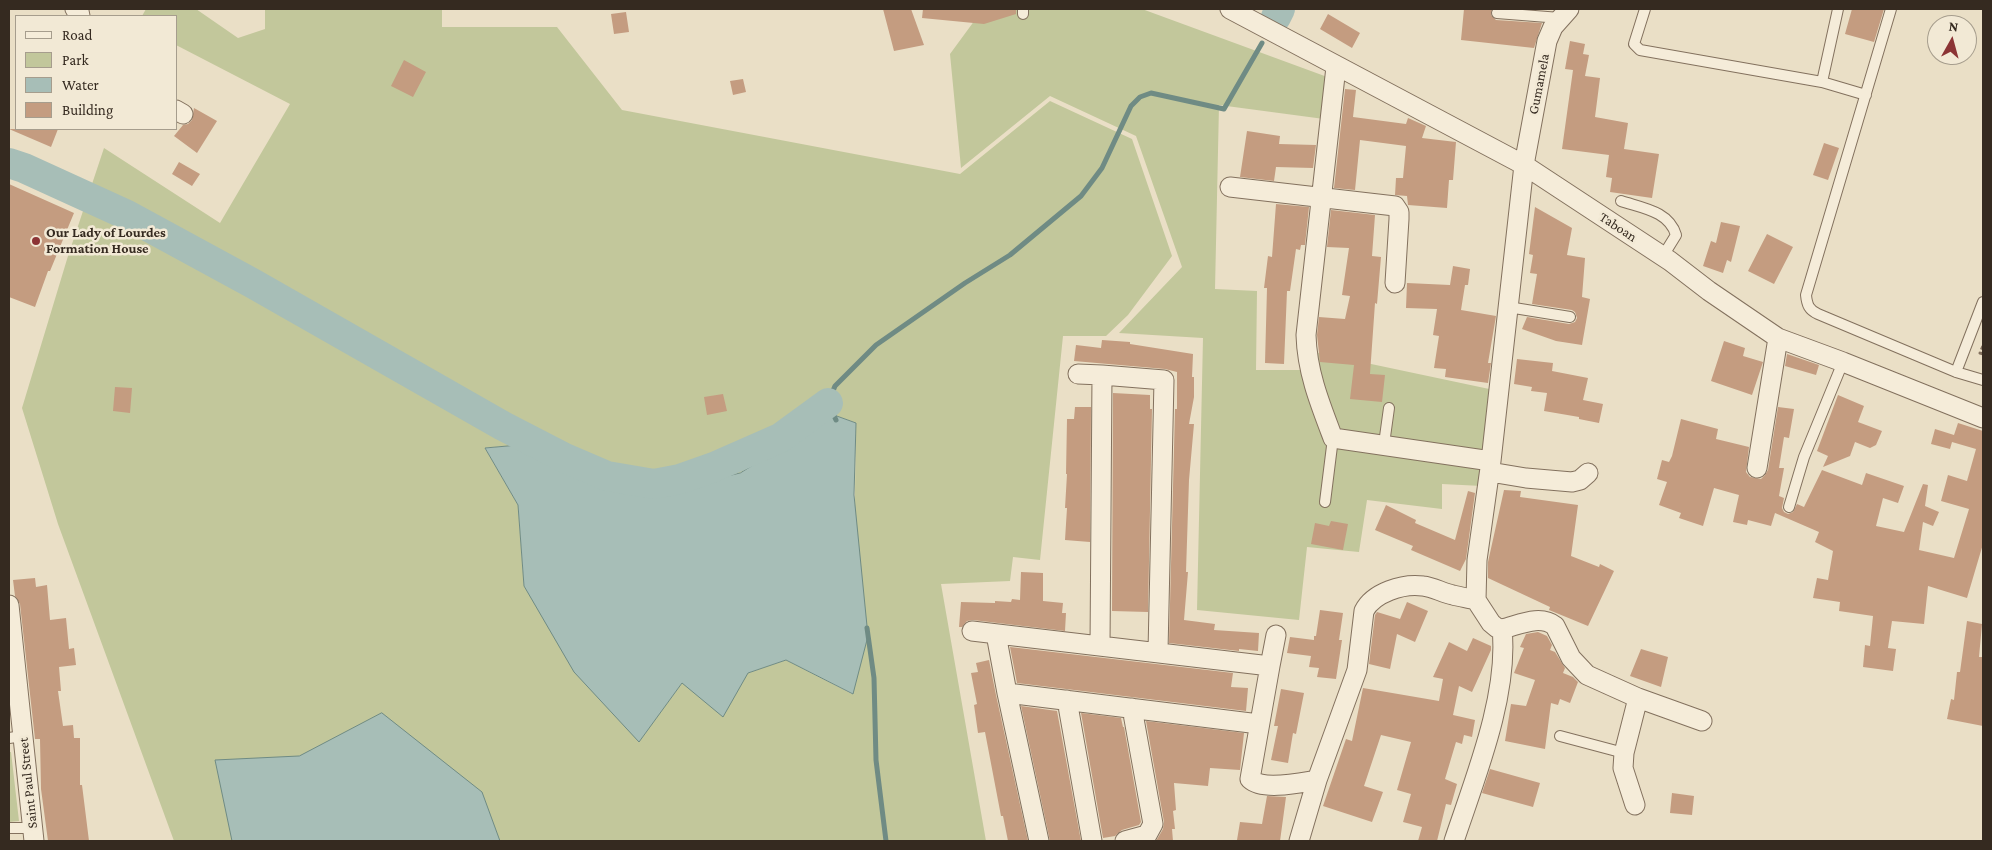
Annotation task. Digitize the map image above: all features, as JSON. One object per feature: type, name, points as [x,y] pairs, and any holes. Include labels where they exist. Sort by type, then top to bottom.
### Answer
[{"type":"street","name":"Taboan","points":[[1230,9],[1524,165],[1663,256],[1778,338],[1983,418]]},
{"type":"street","name":"Gumamela","points":[[1476,600],[1477,560],[1490,467],[1524,165],[1548,41],[1553,28],[1564,14]]},
{"type":"street","points":[[1336,66],[1306,335],[1312,380],[1333,438],[1384,444],[1490,467],[1526,478],[1572,482],[1580,480],[1588,472]]},
{"type":"street","points":[[1230,187],[1393,205],[1397,209],[1400,219],[1395,283]]},
{"type":"street","points":[[1757,468],[1778,338]]},
{"type":"street","points":[[1078,374],[1170,381],[1158,651]]},
{"type":"street","points":[[1100,646],[1102,375]]},
{"type":"street","points":[[1299,841],[1316,780],[1354,678],[1364,611],[1369,602],[1392,590],[1420,585],[1453,596],[1476,600],[1491,623],[1497,628],[1502,629],[1538,620],[1550,622],[1571,658],[1587,675],[1638,698],[1702,721]]},
{"type":"street","name":"Saint Paul Street","points":[[9,605],[16,737],[33,835]]},
{"type":"street","points":[[1454,841],[1485,747],[1503,672],[1504,648],[1502,629]]},
{"type":"street","points":[[972,631],[1158,651],[1270,666]]},
{"type":"street","points":[[996,634],[1039,841]]},
{"type":"street","points":[[1276,635],[1250,780],[1258,784],[1274,785],[1316,780]]},
{"type":"street","points":[[1007,693],[1259,724]]},
{"type":"street","points":[[1635,805],[1624,768],[1624,753],[1638,698]]},
{"type":"street","points":[[1067,700],[1092,841]]},
{"type":"street","points":[[1125,841],[1147,835],[1153,824],[1132,708]]},
{"type":"lane","points":[[1645,9],[1634,44],[1640,50],[1822,82],[1866,95]]},
{"type":"lane","points":[[1822,82],[1838,9]]},
{"type":"lane","points":[[1891,9],[1806,295],[1809,308],[1818,314],[1956,372],[1983,380]]},
{"type":"lane","points":[[1497,13],[1564,14]]},
{"type":"lane","points":[[1621,201],[1654,211],[1668,219],[1676,235],[1663,256]]},
{"type":"lane","points":[[1956,372],[1983,302]]},
{"type":"lane","points":[[1508,307],[1570,317]]},
{"type":"lane","points":[[1788,507],[1804,457],[1843,362]]},
{"type":"lane","points":[[1384,444],[1390,408]]},
{"type":"lane","points":[[1325,502],[1333,438]]},
{"type":"lane","points":[[1560,736],[1624,753]]},
{"type":"lane","points":[[9,828],[33,835]]},
{"type":"path","points":[[1983,346],[1980,353],[1983,354]]},
{"type":"green space","points":[[146,9],[196,9],[238,38],[265,29],[265,9],[442,9],[442,27],[557,27],[622,110],[960,174],[1050,101],[1132,139],[1172,256],[1128,315],[1106,336],[1063,336],[1040,560],[1013,557],[1010,581],[941,584],[986,841],[174,841],[58,524],[22,408],[68,256],[104,148],[220,223],[290,104],[178,46],[178,15],[143,15]],"holes":[[[834,415],[856,423],[852,694],[786,660],[748,673],[682,683],[639,741],[524,586],[518,505],[485,448],[541,443],[656,493],[740,473]]]},
{"type":"green space","points":[[983,9],[1142,9],[1330,78],[1324,119],[1219,105],[1215,289],[1257,291],[1256,370],[1305,370],[1305,350],[1494,390],[1482,486],[1442,484],[1442,509],[1367,500],[1359,552],[1307,547],[1299,620],[1197,610],[1203,338],[1119,333],[1182,267],[1136,136],[1050,96],[961,168],[950,54]]},
{"type":"green space","points":[[9,752],[11,752],[19,821],[9,822]]},
{"type":"water","points":[[834,415],[856,423],[854,495],[868,636],[853,694],[786,660],[748,673],[723,717],[682,683],[639,742],[574,672],[524,586],[518,505],[485,448],[541,443],[656,493],[740,473]]},
{"type":"water","points":[[382,713],[482,792],[500,841],[232,841],[215,760],[299,756]]},
{"type":"building","points":[[883,9],[911,9],[924,45],[894,51]]},
{"type":"building","points":[[923,9],[1016,9],[1016,14],[984,24],[922,18]]},
{"type":"building","points":[[1464,9],[1492,9],[1491,15],[1496,20],[1542,23],[1534,48],[1461,40]]},
{"type":"building","points":[[1852,9],[1884,9],[1874,42],[1845,34]]},
{"type":"building","points":[[626,12],[629,32],[614,34],[611,14]]},
{"type":"building","points":[[1328,14],[1360,33],[1352,48],[1320,29]]},
{"type":"building","points":[[1570,41],[1585,44],[1583,54],[1589,55],[1585,76],[1600,78],[1595,117],[1628,123],[1624,149],[1659,154],[1652,198],[1610,192],[1612,178],[1606,177],[1609,155],[1562,149],[1573,70],[1565,69]]},
{"type":"building","points":[[404,60],[426,72],[413,97],[391,86]]},
{"type":"building","points":[[743,79],[746,92],[733,95],[730,81]]},
{"type":"building","points":[[1345,89],[1356,90],[1353,117],[1406,124],[1408,118],[1426,126],[1422,138],[1456,142],[1453,180],[1449,180],[1447,208],[1408,205],[1407,196],[1395,195],[1396,178],[1403,178],[1406,146],[1360,140],[1355,190],[1334,188]]},
{"type":"building","points":[[194,108],[217,121],[197,153],[174,136],[183,125],[188,124],[192,120]]},
{"type":"building","points":[[9,129],[58,130],[51,147]]},
{"type":"building","points":[[1247,131],[1280,136],[1279,144],[1316,145],[1313,168],[1276,167],[1274,181],[1240,177]]},
{"type":"building","points":[[1824,143],[1839,148],[1828,180],[1813,175]]},
{"type":"building","points":[[179,162],[200,174],[192,186],[172,174]]},
{"type":"building","name":"Our Lady of Lourdes Formation House","points":[[9,184],[74,213],[50,271],[48,271],[35,307],[9,297]]},
{"type":"building","points":[[1276,204],[1309,207],[1305,245],[1301,245],[1300,250],[1296,249],[1290,291],[1287,291],[1284,364],[1265,363],[1267,288],[1264,288],[1268,256],[1272,257]]},
{"type":"building","points":[[1535,207],[1572,228],[1567,255],[1585,258],[1582,297],[1590,299],[1582,345],[1556,341],[1522,329],[1527,317],[1569,324],[1575,322],[1577,318],[1572,310],[1532,304],[1537,274],[1530,273],[1533,255],[1529,254]]},
{"type":"building","points":[[1331,210],[1375,215],[1372,256],[1381,257],[1377,304],[1375,303],[1370,374],[1385,375],[1382,402],[1350,399],[1354,365],[1320,362],[1317,335],[1319,317],[1345,319],[1350,296],[1342,295],[1349,248],[1327,247]]},
{"type":"building","points":[[1721,222],[1740,226],[1731,262],[1727,260],[1723,273],[1703,266],[1711,241],[1716,243]]},
{"type":"building","points":[[1767,234],[1793,247],[1774,284],[1748,271]]},
{"type":"building","points":[[1453,266],[1470,269],[1461,310],[1496,316],[1488,363],[1491,363],[1488,383],[1445,377],[1446,369],[1434,368],[1439,336],[1433,335],[1437,309],[1406,308],[1407,283],[1450,285]]},
{"type":"building","points":[[1102,340],[1130,342],[1130,344],[1193,354],[1192,377],[1194,377],[1194,397],[1189,424],[1194,424],[1189,480],[1186,572],[1188,572],[1184,620],[1215,624],[1214,630],[1259,633],[1258,651],[1239,649],[1239,651],[1169,643],[1177,372],[1165,369],[1074,361],[1076,345],[1101,348]]},
{"type":"building","points":[[1724,341],[1745,348],[1743,356],[1763,362],[1752,395],[1711,381]]},
{"type":"building","points":[[1787,354],[1819,365],[1816,375],[1785,366]]},
{"type":"building","points":[[1517,359],[1553,363],[1552,371],[1588,378],[1583,400],[1603,404],[1599,423],[1579,419],[1579,417],[1544,411],[1547,393],[1531,391],[1532,387],[1514,384]]},
{"type":"building","points":[[115,387],[132,388],[130,413],[113,411]]},
{"type":"building","points":[[1113,393],[1150,395],[1150,409],[1152,409],[1148,612],[1112,611]]},
{"type":"building","points":[[723,394],[727,411],[707,415],[704,397]]},
{"type":"building","points":[[1838,395],[1864,406],[1858,422],[1882,431],[1876,445],[1870,448],[1855,442],[1850,456],[1823,467],[1828,456],[1817,451]]},
{"type":"building","points":[[1075,407],[1091,407],[1090,542],[1065,540],[1067,419],[1074,419]]},
{"type":"building","points":[[1778,407],[1794,409],[1789,438],[1784,437],[1779,468],[1784,468],[1779,496],[1784,498],[1782,508],[1784,512],[1788,514],[1793,512],[1797,504],[1804,507],[1822,470],[1862,485],[1866,473],[1904,486],[1898,503],[1883,498],[1876,526],[1904,532],[1923,484],[1928,485],[1925,506],[1939,512],[1933,526],[1923,522],[1919,550],[1954,558],[1969,509],[1941,501],[1948,475],[1967,481],[1976,449],[1952,442],[1950,449],[1931,444],[1935,429],[1954,435],[1958,423],[1983,431],[1983,544],[1967,598],[1928,586],[1924,624],[1892,621],[1888,648],[1896,649],[1893,671],[1863,667],[1865,645],[1870,646],[1873,616],[1839,611],[1840,602],[1813,598],[1817,578],[1828,580],[1833,551],[1815,542],[1819,532],[1775,513],[1771,526],[1748,520],[1747,525],[1733,522],[1739,495],[1714,488],[1703,526],[1679,518],[1681,513],[1659,505],[1667,482],[1657,479],[1662,460],[1669,462],[1672,456],[1681,419],[1718,429],[1716,439],[1749,447],[1746,472],[1750,477],[1761,479],[1768,470]]},
{"type":"building","points":[[1504,490],[1521,491],[1520,497],[1578,505],[1571,556],[1599,567],[1600,564],[1614,571],[1588,626],[1549,610],[1550,607],[1488,578],[1488,562]]},
{"type":"building","points":[[1468,491],[1475,493],[1466,559],[1460,571],[1411,550],[1413,546],[1375,530],[1386,505],[1416,520],[1415,523],[1455,540]]},
{"type":"building","points":[[1331,521],[1348,524],[1343,550],[1311,544],[1315,523],[1329,526]]},
{"type":"building","points":[[1021,572],[1043,573],[1043,601],[1063,603],[1062,613],[1066,613],[1065,631],[973,620],[967,621],[962,627],[959,627],[961,602],[995,603],[995,601],[1011,602],[1012,599],[1020,600]]},
{"type":"building","points":[[35,578],[36,587],[47,585],[50,620],[66,618],[69,649],[74,648],[76,665],[59,667],[61,691],[58,691],[63,726],[73,725],[74,738],[80,738],[80,785],[82,785],[89,841],[48,841],[41,789],[40,739],[35,739],[20,604],[15,596],[13,580]]},
{"type":"building","points":[[1407,602],[1428,611],[1415,642],[1397,634],[1390,669],[1369,664],[1375,615],[1377,612],[1400,619]]},
{"type":"building","points":[[1320,610],[1343,613],[1339,640],[1342,640],[1336,679],[1317,677],[1319,668],[1309,667],[1311,656],[1287,653],[1290,637],[1314,640]]},
{"type":"building","points":[[1967,621],[1982,624],[1979,657],[1983,657],[1983,726],[1947,719],[1951,699],[1954,700],[1957,672],[1960,672]]},
{"type":"building","points":[[1538,632],[1547,636],[1552,645],[1550,650],[1555,652],[1565,668],[1563,673],[1573,677],[1578,682],[1570,703],[1560,699],[1558,705],[1551,703],[1545,749],[1505,741],[1511,704],[1526,706],[1535,680],[1514,673],[1524,648],[1520,647],[1526,634]]},
{"type":"building","points":[[1473,638],[1491,646],[1491,650],[1472,692],[1459,686],[1453,715],[1475,720],[1472,737],[1464,735],[1462,744],[1456,742],[1445,779],[1457,784],[1451,805],[1446,804],[1437,841],[1418,841],[1422,827],[1403,822],[1411,794],[1397,790],[1411,742],[1381,735],[1364,786],[1383,792],[1372,822],[1323,806],[1346,739],[1352,741],[1363,688],[1439,701],[1443,679],[1433,677],[1449,642],[1467,651]]},
{"type":"building","points":[[1010,647],[1233,673],[1231,687],[1248,688],[1246,711],[1017,683]]},
{"type":"building","points":[[1641,649],[1668,657],[1661,687],[1630,676]]},
{"type":"building","points":[[989,660],[1028,841],[1008,841],[1003,816],[1001,816],[985,732],[978,733],[974,705],[977,704],[971,673],[978,672],[976,663]]},
{"type":"building","points":[[1281,689],[1304,693],[1296,734],[1293,733],[1288,763],[1271,760],[1278,726],[1274,726]]},
{"type":"building","points":[[1021,706],[1057,711],[1081,841],[1050,841]]},
{"type":"building","points":[[1081,713],[1121,718],[1124,727],[1141,822],[1139,825],[1122,830],[1115,836],[1103,838]]},
{"type":"building","points":[[1146,721],[1244,733],[1240,770],[1210,768],[1208,786],[1174,783],[1176,810],[1173,811],[1175,829],[1172,829],[1173,841],[1156,841],[1163,829],[1164,822]]},
{"type":"building","points":[[1490,769],[1540,783],[1533,807],[1482,793]]},
{"type":"building","points":[[1672,793],[1694,796],[1692,815],[1670,813]]},
{"type":"building","points":[[1267,796],[1286,797],[1280,841],[1237,840],[1240,822],[1262,824]]},
{"type":"waterway","points":[[1276,17],[1280,9]]},
{"type":"waterway","points":[[836,420],[828,403],[835,386],[876,345],[965,283],[1010,255],[1081,196],[1102,168],[1131,106],[1140,97],[1151,93],[1224,109],[1262,43]]},
{"type":"waterway","points":[[9,163],[127,215],[252,283],[503,426],[565,458],[607,476],[654,484],[680,479],[714,467],[780,438],[828,403]]},
{"type":"waterway","points":[[867,628],[874,678],[876,760],[886,841]]},
{"type":"place","name":"Our Lady of Lourdes Formation House","points":[[36,241]]}]
